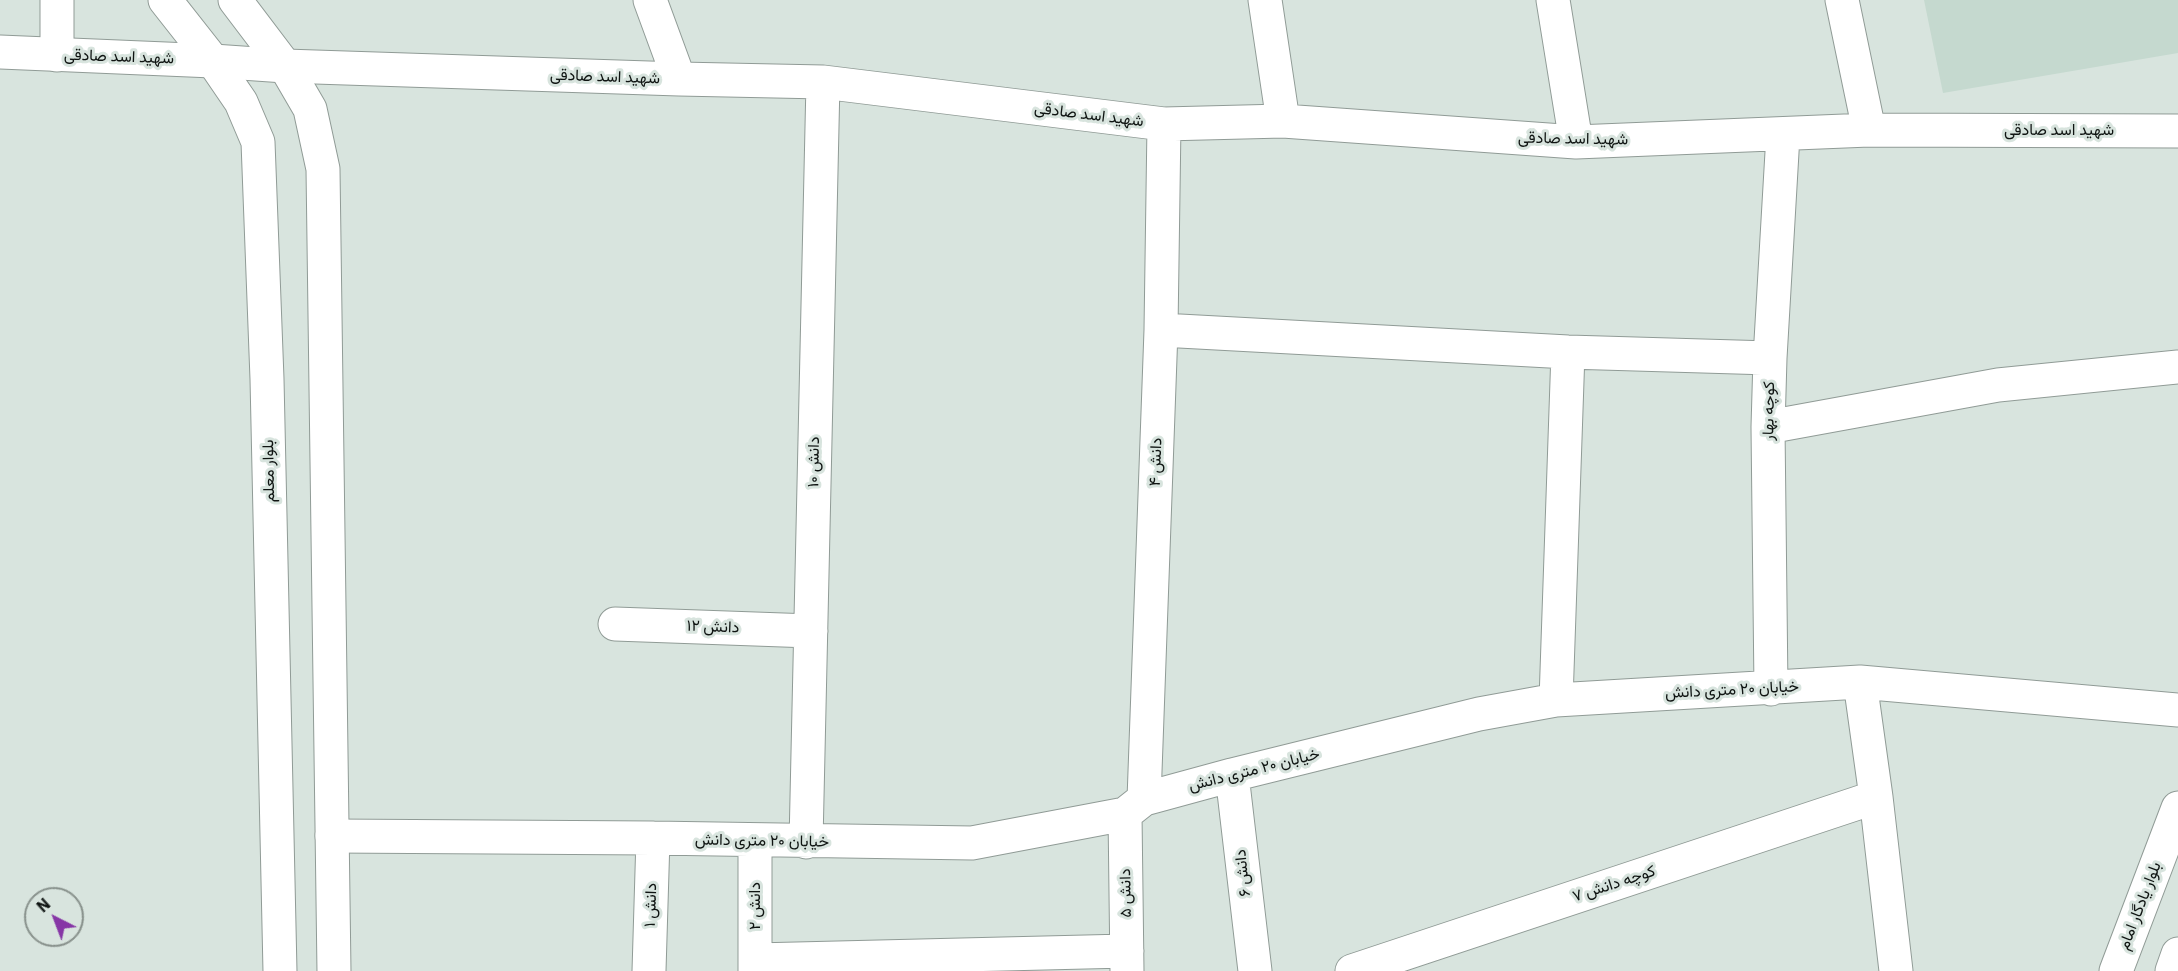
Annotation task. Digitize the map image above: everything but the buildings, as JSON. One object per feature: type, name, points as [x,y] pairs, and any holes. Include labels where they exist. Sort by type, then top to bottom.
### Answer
[{"type":"street","points":[[57,0],[57,55]]},
{"type":"street","name":"بلوار معلم","points":[[165,0],[213,61],[241,102],[258,142],[267,379],[280,971]]},
{"type":"street","points":[[235,0],[285,66],[310,109],[323,169],[334,971]]},
{"type":"street","points":[[650,0],[679,79]]},
{"type":"street","points":[[1264,0],[1283,121]]},
{"type":"street","points":[[1553,0],[1576,142]]},
{"type":"street","points":[[1842,0],[1869,130]]},
{"type":"street","name":"شهید اسد صادقی","points":[[0,52],[285,66],[823,82],[1164,124],[1283,121],[1576,142],[1869,130],[2178,131]]},
{"type":"street","name":"دانش ۱۰","points":[[806,842],[823,82]]},
{"type":"street","name":"دانش ۴","points":[[1135,807],[1161,330],[1164,124]]},
{"type":"street","name":"کوچه بهار","points":[[1771,689],[1768,427],[1784,135]]},
{"type":"street","points":[[1161,330],[1568,352],[1770,358]]},
{"type":"street","points":[[1556,700],[1568,352]]},
{"type":"street","points":[[1768,427],[1998,385],[2178,367]]},
{"type":"street","name":"دانش ۱۲","points":[[615,624],[811,631]]},
{"type":"street","points":[[1860,682],[1896,971]]},
{"type":"street","name":"خیابان ۲۰ متری دانش","points":[[332,836],[972,843],[1135,807],[1232,775],[1479,714],[1556,700],[1860,682],[2178,710]]},
{"type":"street","name":"دانش ۶","points":[[1232,775],[1255,971]]},
{"type":"street","name":"کوچه دانش ۷","points":[[1352,971],[1876,797]]},
{"type":"street","name":"دانش ۵","points":[[1127,961],[1135,807]]},
{"type":"street","name":"بلوار یادگار امام","points":[[2116,971],[2178,808]]},
{"type":"street","name":"دانش ۱","points":[[649,971],[653,838]]},
{"type":"street","name":"دانش ۲","points":[[755,840],[755,965]]},
{"type":"street","points":[[2172,971],[2178,954]]},
{"type":"street","points":[[755,965],[1127,961]]},
{"type":"shaded area","points":[[1924,0],[2178,0],[2178,53],[1943,93]]}]
